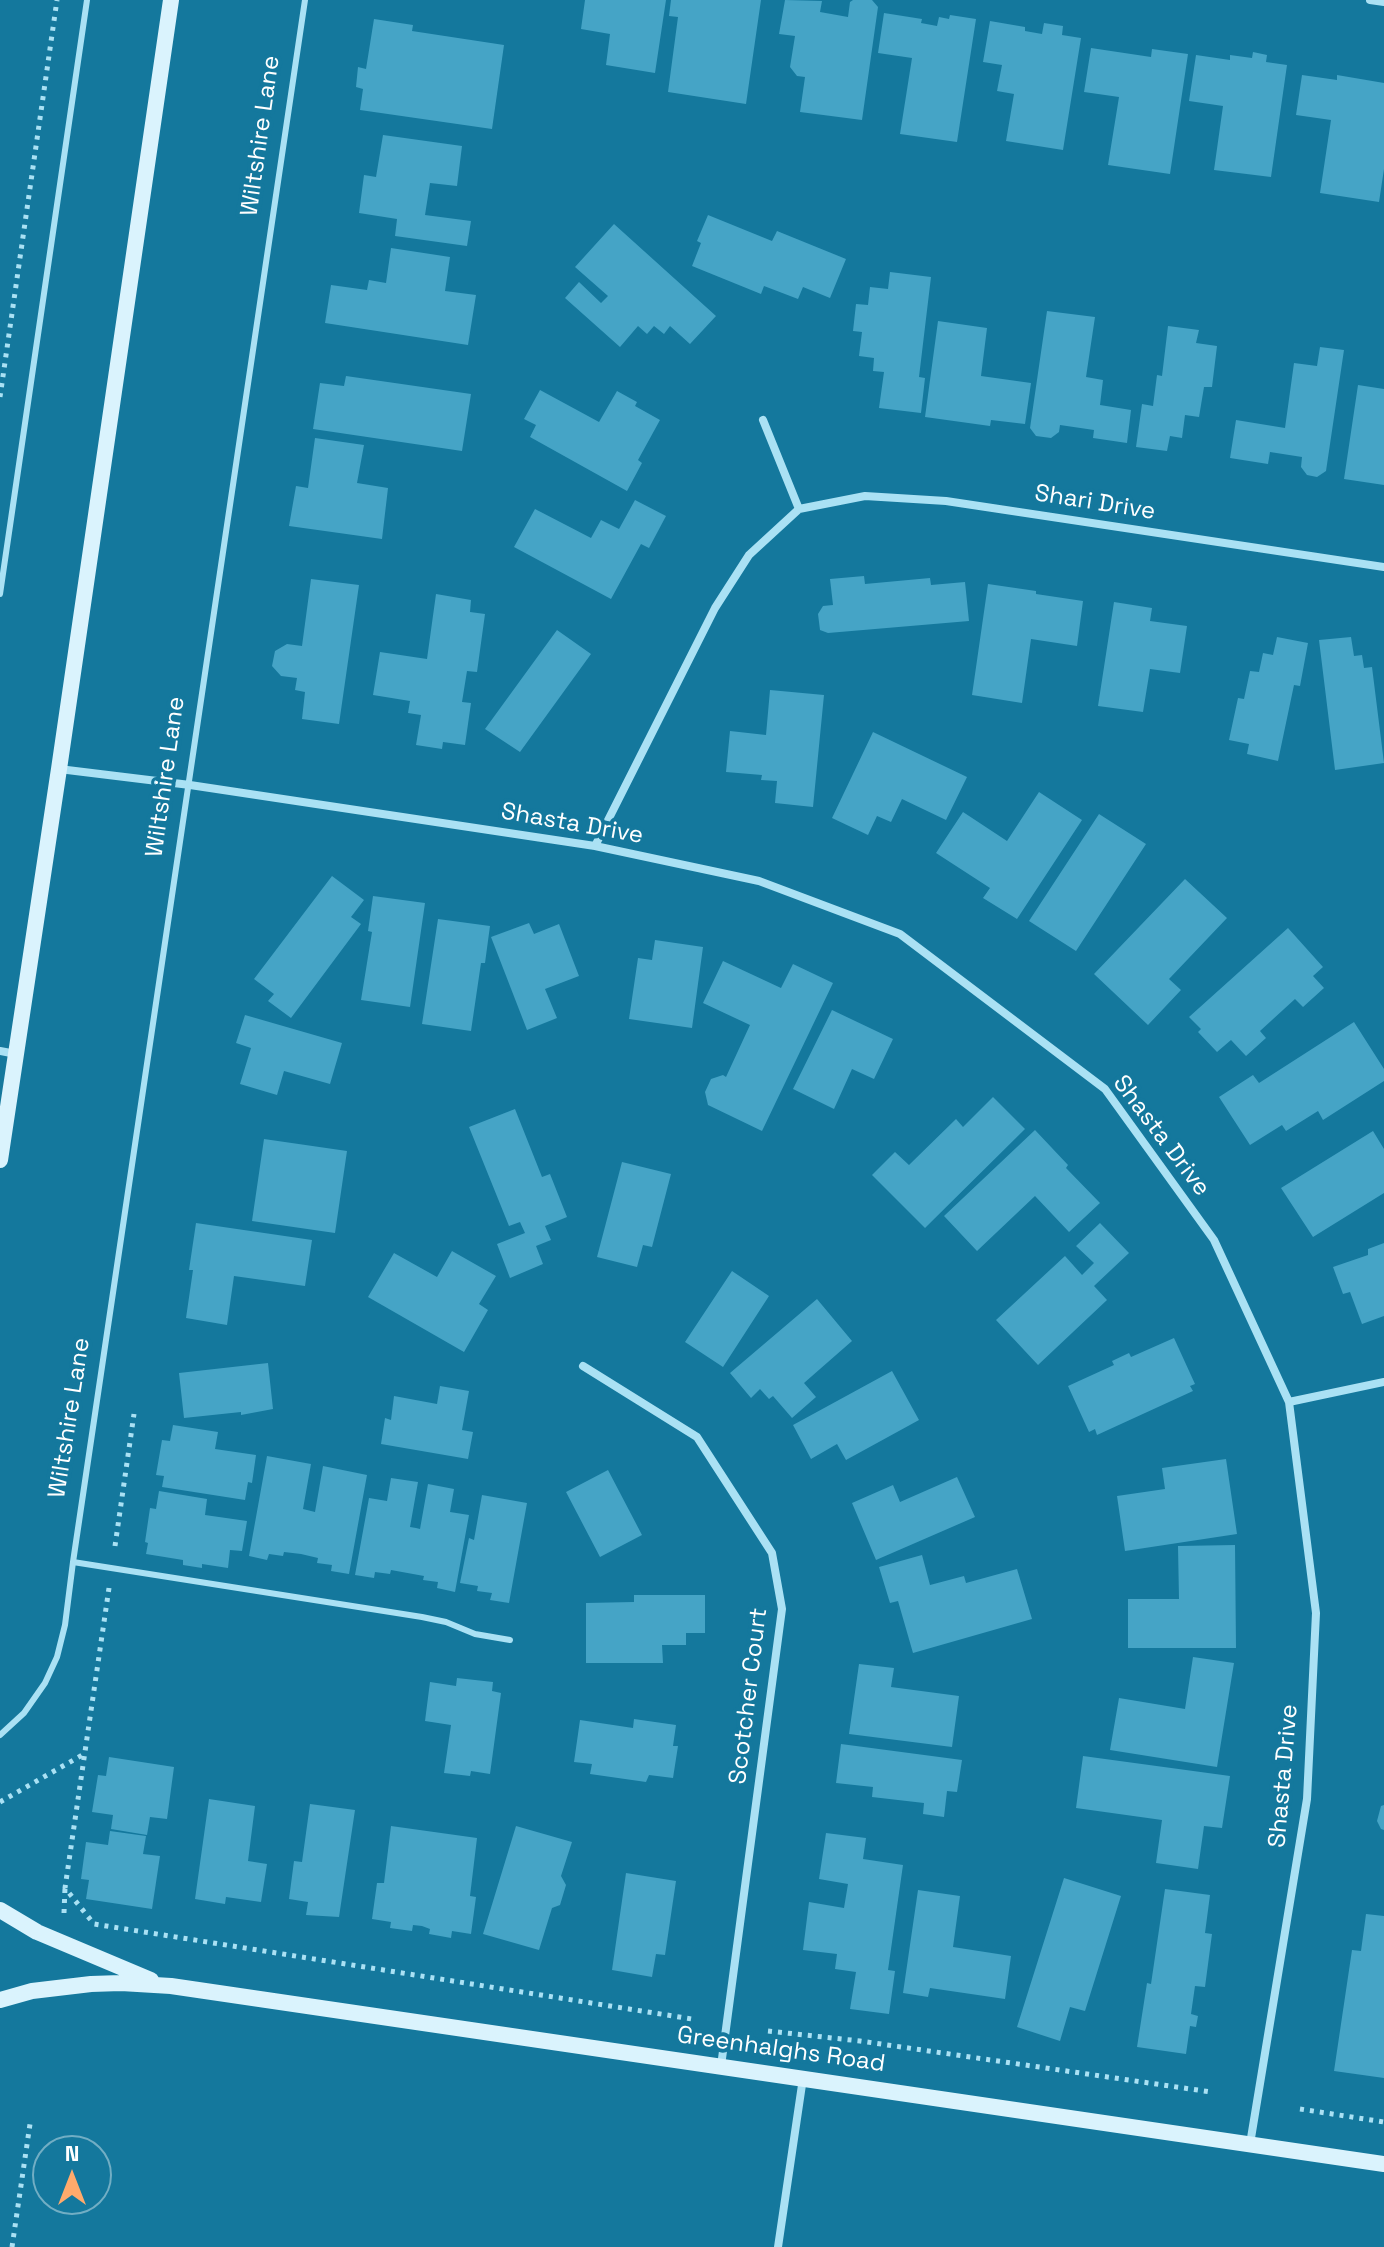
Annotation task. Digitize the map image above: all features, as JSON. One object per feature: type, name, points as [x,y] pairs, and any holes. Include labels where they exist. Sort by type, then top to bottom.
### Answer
[{"type":"street","points":[[0,1160],[8,1052],[59,769],[171,0]]},
{"type":"street","points":[[1370,0],[1384,2]]},
{"type":"street","points":[[595,846],[715,608],[749,555],[799,509],[763,420]]},
{"type":"street","name":"Shari Drive","points":[[799,509],[865,496],[946,501],[1384,567]]},
{"type":"street","name":"Shasta Drive","points":[[59,769],[190,785],[595,846],[759,881],[900,934],[1105,1089],[1214,1240],[1289,1402],[1316,1613],[1307,1799],[1250,2144]]},
{"type":"street","name":"Scotcher Court","points":[[583,1366],[697,1437],[772,1553],[782,1609],[721,2066]]},
{"type":"street","points":[[1289,1402],[1384,1382]]},
{"type":"street","name":"Greenhalghs Road","points":[[0,1910],[37,1932],[148,1980],[171,1986]]},
{"type":"street","name":"Greenhalghs Road","points":[[0,2000],[32,1991],[91,1984],[171,1986],[1384,2164]]},
{"type":"street","points":[[778,2247],[803,2078]]},
{"type":"lane","points":[[0,594],[87,0]]},
{"type":"lane","name":"Wiltshire Lane","points":[[0,1735],[35,1700],[57,1657],[65,1625],[305,0]]},
{"type":"lane","points":[[73,1562],[422,1617],[446,1622],[475,1634],[510,1640]]},
{"type":"path","points":[[0,397],[57,0]]},
{"type":"path","points":[[62,1912],[134,1414]]},
{"type":"path","points":[[0,1802],[84,1754]]},
{"type":"path","points":[[65,1888],[94,1924],[692,2019]]},
{"type":"path","points":[[768,2031],[860,2041],[1211,2092]]},
{"type":"path","points":[[1300,2109],[1384,2122]]},
{"type":"path","points":[[12,2247],[30,2124]]},
{"type":"building","points":[[585,0],[666,0],[655,73],[606,65],[610,34],[581,29]]},
{"type":"building","points":[[671,0],[761,0],[746,104],[668,92],[678,17],[669,16]]},
{"type":"building","points":[[785,0],[822,1],[820,12],[848,17],[853,0],[872,0],[878,7],[862,120],[800,112],[805,77],[797,76],[790,67],[795,36],[779,34]]},
{"type":"building","points":[[884,13],[922,19],[921,23],[937,26],[939,17],[949,19],[950,15],[976,19],[957,142],[900,134],[912,58],[878,53]]},
{"type":"building","points":[[374,19],[413,25],[412,31],[504,45],[492,129],[360,110],[363,89],[356,87],[358,67],[366,69]]},
{"type":"building","points":[[990,21],[1025,27],[1025,31],[1042,34],[1044,23],[1063,26],[1062,35],[1081,38],[1063,150],[1006,141],[1014,94],[997,91],[1002,65],[983,62]]},
{"type":"building","points":[[1091,48],[1151,57],[1152,49],[1188,54],[1170,174],[1108,165],[1119,97],[1084,92]]},
{"type":"building","points":[[1253,52],[1267,55],[1266,62],[1287,65],[1271,177],[1214,170],[1223,106],[1189,101],[1196,55],[1230,60],[1230,55],[1252,58]]},
{"type":"building","points":[[1302,75],[1337,80],[1337,75],[1384,83],[1384,169],[1379,202],[1320,193],[1331,120],[1296,115]]},
{"type":"building","points":[[383,135],[462,146],[457,186],[430,183],[425,215],[471,221],[467,246],[395,236],[397,219],[359,213],[364,175],[376,177]]},
{"type":"building","points":[[708,215],[772,241],[777,231],[846,259],[830,298],[803,287],[798,299],[764,286],[761,294],[692,266],[701,243],[697,241]]},
{"type":"building","points":[[614,224],[716,316],[690,344],[670,326],[664,334],[654,326],[647,334],[638,326],[620,347],[565,298],[579,282],[601,303],[608,296],[575,267]]},
{"type":"building","points":[[391,248],[450,257],[445,291],[476,295],[468,345],[325,323],[331,285],[367,290],[369,280],[386,283]]},
{"type":"building","points":[[890,272],[931,277],[919,377],[925,378],[921,413],[879,408],[884,372],[873,371],[874,358],[859,356],[862,332],[853,331],[856,304],[868,305],[870,287],[888,289]]},
{"type":"building","points":[[1047,311],[1095,317],[1086,377],[1103,380],[1100,405],[1131,410],[1127,443],[1093,438],[1094,430],[1060,425],[1059,432],[1051,438],[1036,436],[1030,428]]},
{"type":"building","points":[[938,321],[987,328],[981,376],[1031,383],[1025,424],[991,420],[990,426],[925,417]]},
{"type":"building","points":[[1168,326],[1199,330],[1196,343],[1217,346],[1212,387],[1204,387],[1199,417],[1185,415],[1182,438],[1170,436],[1167,451],[1136,447],[1142,404],[1153,406],[1157,375],[1162,376]]},
{"type":"building","points":[[1320,347],[1344,350],[1326,471],[1317,477],[1307,475],[1301,467],[1302,457],[1270,452],[1268,464],[1230,458],[1236,420],[1285,428],[1294,363],[1317,366]]},
{"type":"building","points":[[346,376],[471,394],[462,451],[313,429],[320,383],[344,386]]},
{"type":"building","points":[[1358,385],[1384,389],[1384,485],[1344,479]]},
{"type":"building","points":[[540,390],[599,422],[617,391],[660,420],[638,460],[642,463],[627,491],[530,437],[536,425],[524,419]]},
{"type":"building","points":[[315,438],[364,445],[357,483],[388,488],[382,539],[289,526],[296,486],[308,488]]},
{"type":"building","points":[[635,500],[666,516],[649,548],[641,544],[611,599],[514,547],[535,509],[591,538],[601,520],[619,529]]},
{"type":"building","points":[[864,576],[865,584],[930,578],[931,585],[965,582],[969,621],[828,633],[820,630],[818,614],[823,606],[833,605],[830,579]]},
{"type":"building","points":[[311,579],[359,585],[339,724],[302,719],[305,692],[295,690],[297,678],[281,676],[272,666],[275,651],[287,644],[302,646]]},
{"type":"building","points":[[988,584],[1083,601],[1077,646],[1031,639],[1022,703],[972,695]]},
{"type":"building","points":[[436,594],[471,600],[470,612],[485,614],[477,672],[467,671],[462,702],[471,703],[465,745],[443,742],[442,749],[416,745],[421,715],[408,713],[410,701],[373,695],[380,652],[427,659]]},
{"type":"building","points":[[1114,602],[1152,608],[1150,621],[1187,626],[1180,673],[1150,669],[1143,712],[1098,706]]},
{"type":"building","points":[[557,630],[591,654],[520,752],[485,729]]},
{"type":"building","points":[[1277,637],[1308,643],[1300,686],[1294,685],[1278,761],[1247,754],[1249,744],[1229,740],[1238,698],[1244,699],[1250,671],[1259,672],[1263,653],[1273,655]]},
{"type":"building","points":[[1351,637],[1354,656],[1362,655],[1364,668],[1372,667],[1384,763],[1335,770],[1319,640]]},
{"type":"building","points":[[770,690],[824,695],[813,807],[775,803],[777,781],[761,780],[762,775],[726,772],[730,731],[766,735]]},
{"type":"building","points":[[873,732],[967,777],[946,820],[902,799],[891,822],[877,816],[868,835],[832,818]]},
{"type":"building","points":[[1039,792],[1082,820],[1017,919],[983,898],[990,888],[936,853],[963,812],[1007,841]]},
{"type":"building","points":[[1099,814],[1146,844],[1076,951],[1029,921]]},
{"type":"building","points":[[332,876],[364,900],[351,917],[361,924],[291,1018],[268,1001],[274,994],[254,979]]},
{"type":"building","points":[[1185,879],[1227,918],[1169,979],[1181,990],[1148,1025],[1094,974]]},
{"type":"building","points":[[373,896],[425,903],[410,1007],[361,1000],[372,932],[368,931]]},
{"type":"building","points":[[438,919],[490,926],[471,1031],[422,1024]]},
{"type":"building","points":[[529,923],[534,934],[559,924],[579,976],[545,989],[557,1018],[527,1030],[491,937]]},
{"type":"building","points":[[1288,928],[1323,967],[1313,976],[1324,988],[1303,1007],[1295,999],[1260,1031],[1266,1038],[1246,1056],[1231,1040],[1217,1052],[1189,1017]]},
{"type":"building","points":[[655,940],[703,947],[692,1028],[629,1019],[638,958],[652,960]]},
{"type":"building","points":[[723,961],[781,988],[793,964],[833,983],[762,1131],[708,1105],[705,1092],[711,1079],[726,1077],[750,1025],[703,1003]]},
{"type":"building","points":[[832,1010],[893,1039],[874,1079],[852,1069],[834,1109],[793,1089]]},
{"type":"building","points":[[245,1015],[342,1043],[330,1084],[284,1071],[277,1095],[240,1084],[251,1048],[236,1043]]},
{"type":"building","points":[[1354,1022],[1384,1069],[1384,1081],[1323,1120],[1318,1111],[1286,1131],[1282,1125],[1250,1145],[1219,1097],[1253,1075],[1259,1083]]},
{"type":"building","points":[[993,1097],[1025,1129],[925,1228],[872,1175],[895,1152],[909,1165],[956,1119],[963,1127]]},
{"type":"building","points":[[515,1109],[542,1177],[550,1174],[567,1217],[545,1226],[551,1240],[536,1246],[543,1264],[510,1278],[497,1244],[525,1233],[520,1222],[509,1226],[469,1127]]},
{"type":"building","points":[[1035,1130],[1100,1203],[1069,1232],[1035,1196],[977,1251],[944,1216]]},
{"type":"building","points":[[1373,1131],[1384,1149],[1384,1193],[1313,1237],[1281,1188]]},
{"type":"building","points":[[264,1139],[347,1151],[335,1233],[252,1221]]},
{"type":"building","points":[[622,1162],[671,1174],[652,1247],[643,1245],[637,1267],[597,1257]]},
{"type":"building","points":[[196,1223],[312,1240],[305,1286],[234,1276],[227,1325],[186,1318]]},
{"type":"building","points":[[1100,1223],[1129,1253],[1094,1286],[1107,1300],[1038,1365],[996,1320],[1065,1256],[1082,1275],[1094,1263],[1076,1246]]},
{"type":"building","points":[[1384,1243],[1384,1316],[1362,1324],[1350,1292],[1343,1294],[1333,1267],[1368,1255],[1368,1249]]},
{"type":"building","points":[[452,1251],[496,1276],[479,1304],[488,1310],[464,1352],[368,1297],[394,1253],[437,1277]]},
{"type":"building","points":[[732,1271],[769,1296],[723,1367],[685,1342]]},
{"type":"building","points":[[817,1299],[852,1341],[804,1383],[816,1397],[792,1418],[773,1396],[769,1399],[760,1389],[751,1398],[730,1373]]},
{"type":"building","points":[[1174,1338],[1195,1384],[1190,1386],[1193,1391],[1097,1435],[1095,1429],[1089,1432],[1068,1386],[1114,1365],[1112,1361],[1129,1353],[1131,1357]]},
{"type":"building","points":[[268,1363],[273,1409],[241,1415],[241,1412],[184,1418],[179,1373]]},
{"type":"building","points":[[892,1371],[919,1420],[846,1460],[837,1444],[811,1459],[793,1425]]},
{"type":"building","points":[[440,1386],[469,1391],[462,1430],[473,1432],[468,1459],[381,1444],[385,1418],[391,1420],[394,1396],[437,1404]]},
{"type":"building","points":[[173,1425],[218,1432],[215,1449],[256,1455],[252,1483],[248,1482],[245,1500],[162,1487],[164,1476],[156,1475],[162,1440],[170,1441]]},
{"type":"building","points":[[267,1456],[311,1464],[303,1509],[315,1512],[323,1466],[367,1475],[349,1574],[331,1571],[332,1565],[317,1563],[318,1558],[301,1554],[269,1554],[267,1560],[249,1556]]},
{"type":"building","points":[[1226,1459],[1237,1534],[1125,1551],[1117,1496],[1165,1489],[1162,1468]]},
{"type":"building","points":[[608,1470],[642,1535],[600,1557],[566,1492]]},
{"type":"building","points":[[957,1477],[975,1517],[876,1560],[852,1503],[893,1485],[900,1502]]},
{"type":"building","points":[[391,1478],[418,1482],[410,1527],[420,1529],[428,1484],[454,1489],[450,1512],[469,1515],[455,1592],[437,1588],[438,1582],[423,1580],[424,1576],[391,1570],[390,1574],[375,1572],[374,1578],[355,1575],[369,1498],[387,1501]]},
{"type":"building","points":[[159,1491],[207,1499],[205,1515],[247,1521],[242,1551],[230,1550],[228,1568],[183,1565],[183,1560],[146,1554],[150,1508],[156,1509]]},
{"type":"building","points":[[482,1495],[527,1503],[509,1603],[490,1600],[492,1593],[477,1591],[478,1586],[460,1583],[469,1538],[474,1540]]},
{"type":"building","points":[[1235,1545],[1236,1648],[1128,1648],[1128,1599],[1179,1599],[1178,1546]]},
{"type":"building","points":[[922,1555],[930,1585],[964,1576],[966,1583],[1017,1569],[1032,1619],[913,1653],[898,1601],[890,1603],[879,1567]]},
{"type":"building","points":[[634,1595],[705,1595],[705,1633],[686,1633],[686,1645],[662,1645],[663,1663],[586,1663],[586,1603],[634,1602]]},
{"type":"building","points":[[1193,1657],[1234,1663],[1217,1767],[1110,1750],[1119,1698],[1185,1709]]},
{"type":"building","points":[[859,1664],[894,1668],[891,1687],[959,1696],[952,1747],[849,1734]]},
{"type":"building","points":[[457,1678],[493,1682],[492,1691],[501,1693],[490,1774],[471,1771],[470,1776],[444,1773],[451,1725],[425,1721],[430,1682],[456,1686]]},
{"type":"building","points":[[634,1719],[676,1725],[673,1746],[678,1746],[673,1778],[649,1775],[646,1782],[590,1774],[592,1764],[574,1762],[580,1720],[633,1728]]},
{"type":"building","points":[[841,1744],[962,1760],[957,1792],[947,1791],[944,1817],[923,1814],[924,1803],[872,1797],[873,1787],[836,1783]]},
{"type":"building","points":[[1083,1756],[1230,1776],[1222,1828],[1204,1826],[1198,1869],[1156,1863],[1162,1820],[1076,1808]]},
{"type":"building","points":[[109,1757],[174,1767],[167,1819],[150,1817],[147,1835],[111,1829],[113,1815],[92,1812],[98,1775],[106,1776]]},
{"type":"building","points":[[209,1799],[255,1806],[248,1861],[267,1864],[261,1902],[226,1897],[225,1904],[195,1899]]},
{"type":"building","points":[[310,1804],[355,1810],[339,1917],[306,1915],[308,1902],[289,1899],[294,1861],[302,1862]]},
{"type":"building","points":[[1384,1805],[1384,1830],[1377,1821]]},
{"type":"building","points":[[391,1826],[477,1838],[470,1896],[476,1897],[471,1934],[452,1931],[451,1938],[429,1934],[430,1929],[422,1926],[413,1925],[412,1931],[390,1928],[391,1922],[372,1919],[377,1883],[384,1883]]},
{"type":"building","points":[[516,1826],[572,1842],[561,1876],[566,1885],[560,1905],[552,1908],[539,1950],[483,1934]]},
{"type":"building","points":[[110,1831],[146,1836],[143,1854],[160,1856],[152,1909],[86,1899],[89,1880],[81,1879],[86,1842],[108,1845]]},
{"type":"building","points":[[826,1833],[866,1838],[863,1859],[903,1865],[888,1970],[895,1971],[889,2014],[850,2009],[856,1972],[835,1969],[837,1954],[803,1950],[809,1902],[844,1908],[848,1884],[819,1879]]},
{"type":"building","points":[[626,1873],[676,1881],[665,1955],[656,1954],[652,1977],[612,1970]]},
{"type":"building","points":[[1064,1878],[1121,1896],[1085,2011],[1070,2007],[1060,2041],[1017,2027]]},
{"type":"building","points":[[1165,1889],[1210,1895],[1205,1933],[1212,1934],[1205,1987],[1195,1986],[1191,2014],[1198,2016],[1196,2027],[1190,2026],[1186,2054],[1137,2047],[1147,1983],[1151,1984]]},
{"type":"building","points":[[918,1890],[960,1896],[953,1947],[1011,1956],[1005,1999],[930,1988],[928,1997],[903,1993]]},
{"type":"building","points":[[1366,1914],[1384,1916],[1384,2078],[1334,2071],[1352,1950],[1361,1951]]}]
